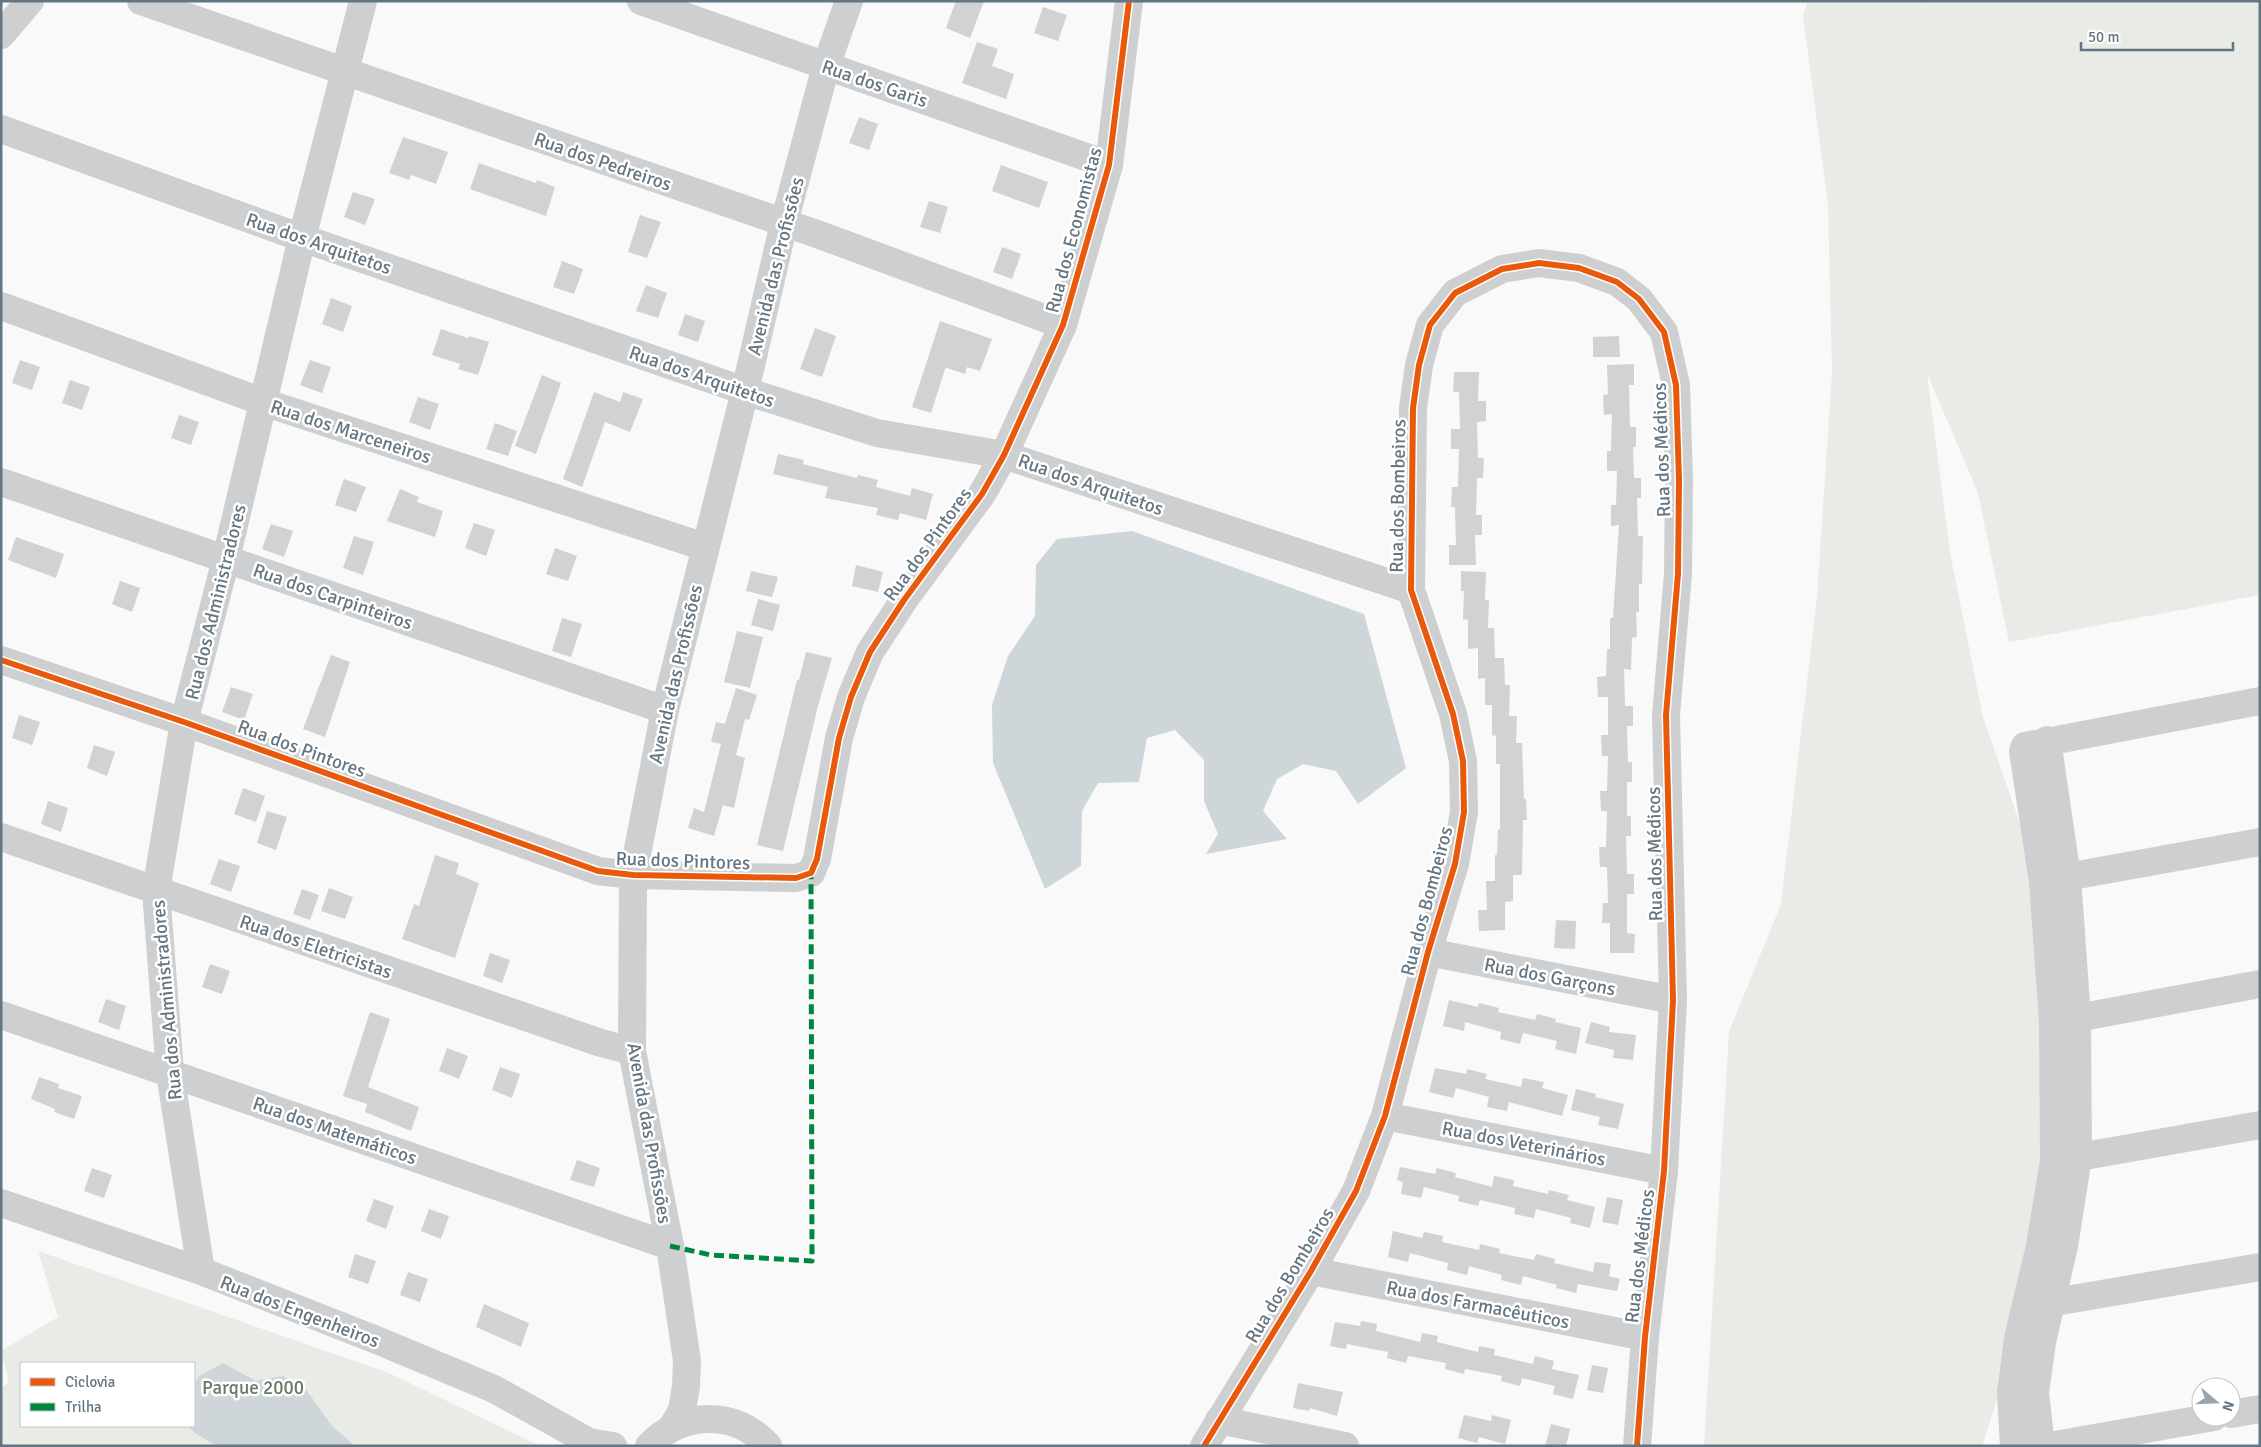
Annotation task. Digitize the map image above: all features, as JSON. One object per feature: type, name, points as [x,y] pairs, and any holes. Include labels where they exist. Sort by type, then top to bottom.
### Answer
[{"type":"street","points":[[1,35],[30,1]]},
{"type":"street","name":"Rua dos Pedreiros","points":[[141,1],[784,223],[1063,325]]},
{"type":"street","name":"Rua dos Administradores","points":[[200,1271],[170,1073],[156,891],[184,722],[226,559],[302,238],[363,1]]},
{"type":"street","name":"Rua dos Garis","points":[[641,1],[1109,166]]},
{"type":"street","name":"Avenida das Profissões","points":[[687,1361],[670,1246],[632,1050],[633,875],[665,710],[745,391],[784,223],[826,66],[849,1]]},
{"type":"street","name":"Rua dos Economistas","points":[[1004,455],[1063,325],[1109,166],[1129,1]]},
{"type":"street","name":"Rua dos Arquitetos","points":[[1,130],[302,238],[745,391],[877,433],[1004,455],[1411,590]]},
{"type":"street","name":"Rua dos Bombeiros","points":[[1204,1446],[1311,1272],[1356,1191],[1385,1116],[1428,952],[1456,864],[1464,812],[1463,761],[1453,714],[1411,590],[1413,408],[1419,365],[1430,325],[1455,293],[1502,269],[1539,263],[1579,268],[1617,282]]},
{"type":"street","name":"Rua dos Médicos","points":[[1617,282],[1639,298],[1664,332],[1676,385],[1679,480],[1678,574],[1666,715],[1673,1000],[1664,1171],[1644,1336],[1637,1446]]},
{"type":"street","name":"Rua dos Marceneiros","points":[[1,306],[264,402],[705,547]]},
{"type":"street","name":"Rua dos Pintores","points":[[1,660],[184,722],[598,871],[633,875],[796,878],[811,873],[817,859],[839,738],[852,697],[870,652],[904,600],[982,494],[1004,455]]},
{"type":"street","name":"Rua dos Carpinteiros","points":[[1,482],[665,710]]},
{"type":"street","points":[[2191,1420],[2043,1442],[2014,1442],[2011,1393],[2018,1338],[2040,1305],[2064,1246],[2067,1019],[2055,879],[2047,740],[2260,701]]},
{"type":"street","name":"Rua dos Eletricistas","points":[[1,837],[601,1044],[632,1050]]},
{"type":"street","points":[[2055,879],[2260,842]]},
{"type":"street","name":"Rua dos Garçons","points":[[1428,952],[1673,1000]]},
{"type":"street","points":[[2067,1019],[2260,984]]},
{"type":"street","name":"Rua dos Matemáticos","points":[[1,1015],[670,1246]]},
{"type":"street","name":"Rua dos Veterinários","points":[[1385,1116],[1664,1171]]},
{"type":"street","points":[[2066,1159],[2260,1125]]},
{"type":"street","name":"Rua dos Engenheiros","points":[[1,1203],[200,1271],[380,1342],[494,1389],[598,1445]]},
{"type":"street","points":[[2040,1305],[2260,1267]]},
{"type":"street","name":"Rua dos Farmacêuticos","points":[[1311,1272],[1644,1336]]},
{"type":"street","points":[[2040,1305],[2042,1342],[2035,1393],[2043,1442]]},
{"type":"street","points":[[687,1361],[709,1406],[725,1420]]},
{"type":"street","points":[[653,1440],[682,1410],[686,1386],[687,1361]]},
{"type":"street","points":[[2241,1412],[2260,1409]]},
{"type":"street","points":[[653,1440],[690,1421],[707,1418],[725,1420],[748,1429],[768,1446]]},
{"type":"street","points":[[1219,1420],[1345,1446]]},
{"type":"green space","points":[[1808,1],[1923,1],[1921,12],[1924,1],[2260,1],[2260,595],[2009,642],[1978,493],[1927,373],[1950,553],[1983,717],[2035,867],[2054,1172],[2014,1347],[1982,1446],[1704,1446],[1729,1032],[1781,904],[1817,597],[1832,373],[1828,205],[1803,16]]},
{"type":"green space","name":"Parque 2000","points":[[38,1251],[389,1373],[540,1446],[1,1446],[1,1388],[9,1382],[1,1351],[58,1317]]},
{"type":"shaded area","points":[[1132,531],[1364,614],[1406,768],[1358,804],[1336,771],[1303,764],[1277,779],[1263,811],[1287,839],[1206,854],[1218,834],[1204,801],[1204,760],[1175,730],[1147,738],[1139,782],[1098,783],[1082,811],[1081,866],[1045,889],[993,763],[992,705],[1008,656],[1035,616],[1036,565],[1057,539]]},
{"type":"shaded area","points":[[223,1363],[256,1381],[283,1376],[305,1388],[332,1426],[355,1446],[217,1446],[188,1427],[195,1427],[195,1382],[199,1376]]},
{"type":"building","points":[[956,1],[984,1],[970,38],[946,28]]},
{"type":"building","points":[[1043,7],[1067,15],[1058,41],[1034,33]]},
{"type":"building","points":[[977,42],[998,49],[992,66],[1014,74],[1006,99],[962,83]]},
{"type":"building","points":[[859,117],[878,124],[869,150],[849,143]]},
{"type":"building","points":[[403,137],[448,152],[436,184],[411,175],[409,180],[389,173]]},
{"type":"building","points":[[479,163],[536,183],[537,180],[555,187],[546,216],[470,189]]},
{"type":"building","points":[[1001,165],[1048,182],[1039,208],[992,191]]},
{"type":"building","points":[[353,192],[375,199],[365,225],[344,217]]},
{"type":"building","points":[[929,201],[948,207],[940,233],[920,227]]},
{"type":"building","points":[[640,215],[661,222],[647,258],[628,252]]},
{"type":"building","points":[[1002,247],[1021,254],[1012,279],[993,272]]},
{"type":"building","points":[[562,261],[583,269],[574,294],[553,287]]},
{"type":"building","points":[[646,285],[667,293],[658,318],[636,311]]},
{"type":"building","points":[[331,298],[352,306],[343,332],[322,324]]},
{"type":"building","points":[[685,314],[705,321],[698,342],[678,335]]},
{"type":"building","points":[[940,321],[992,339],[980,371],[967,367],[965,374],[945,369],[931,413],[912,407]]},
{"type":"building","points":[[815,328],[836,336],[822,377],[800,369]]},
{"type":"building","points":[[441,329],[468,338],[469,336],[489,342],[478,375],[458,369],[460,364],[432,355]]},
{"type":"building","points":[[1619,336],[1620,357],[1593,357],[1593,337]]},
{"type":"building","points":[[20,360],[40,367],[32,390],[12,383]]},
{"type":"building","points":[[310,360],[331,367],[322,393],[300,385]]},
{"type":"building","points":[[1634,364],[1634,385],[1629,385],[1630,427],[1636,427],[1636,447],[1633,447],[1634,478],[1641,478],[1641,498],[1637,498],[1638,536],[1643,536],[1642,584],[1639,584],[1639,612],[1636,612],[1637,637],[1632,638],[1631,670],[1624,669],[1625,706],[1633,706],[1633,726],[1627,726],[1628,762],[1632,762],[1632,782],[1627,782],[1627,816],[1631,816],[1631,836],[1626,836],[1627,874],[1634,874],[1634,894],[1627,894],[1627,933],[1635,934],[1634,953],[1610,953],[1610,923],[1602,923],[1603,903],[1608,903],[1607,867],[1600,867],[1599,847],[1606,847],[1607,811],[1601,811],[1600,791],[1607,791],[1608,756],[1602,756],[1601,735],[1608,735],[1608,697],[1598,697],[1597,677],[1606,676],[1607,649],[1610,649],[1610,618],[1613,618],[1619,525],[1611,526],[1611,505],[1616,505],[1617,471],[1607,471],[1607,451],[1611,451],[1612,414],[1604,415],[1603,395],[1608,394],[1607,365]]},
{"type":"building","points":[[1454,372],[1479,372],[1478,401],[1486,401],[1486,421],[1477,422],[1478,458],[1484,458],[1483,478],[1477,478],[1476,515],[1482,515],[1482,535],[1475,535],[1476,565],[1449,565],[1449,545],[1456,545],[1455,507],[1451,507],[1452,487],[1458,487],[1459,449],[1451,449],[1451,429],[1460,429],[1459,392],[1453,392]]},
{"type":"building","points":[[542,375],[561,383],[536,454],[515,446]]},
{"type":"building","points":[[70,380],[90,387],[82,410],[62,403]]},
{"type":"building","points":[[594,392],[620,402],[623,392],[643,399],[630,432],[605,422],[582,487],[563,479]]},
{"type":"building","points":[[418,397],[439,404],[430,430],[409,422]]},
{"type":"building","points":[[179,415],[199,422],[191,445],[171,438]]},
{"type":"building","points":[[495,423],[517,431],[508,456],[486,449]]},
{"type":"building","points":[[778,454],[804,460],[803,464],[857,478],[858,475],[878,480],[876,487],[910,496],[912,488],[933,494],[926,520],[900,513],[898,520],[876,515],[878,508],[825,498],[828,487],[773,474]]},
{"type":"building","points":[[344,479],[366,487],[356,512],[335,505]]},
{"type":"building","points":[[400,489],[419,497],[417,502],[443,511],[435,537],[387,521]]},
{"type":"building","points":[[474,523],[495,530],[486,556],[465,548]]},
{"type":"building","points":[[271,524],[293,531],[284,557],[262,549]]},
{"type":"building","points":[[354,536],[374,542],[363,575],[343,568]]},
{"type":"building","points":[[16,537],[64,554],[56,578],[8,560]]},
{"type":"building","points":[[555,548],[577,556],[568,581],[546,574]]},
{"type":"building","points":[[856,565],[883,572],[878,592],[852,586]]},
{"type":"building","points":[[751,571],[778,577],[772,597],[746,591]]},
{"type":"building","points":[[1461,571],[1486,572],[1485,600],[1489,600],[1488,628],[1494,628],[1495,658],[1504,658],[1505,685],[1510,685],[1509,716],[1517,716],[1516,743],[1522,743],[1524,799],[1526,799],[1527,820],[1523,820],[1522,875],[1513,875],[1513,901],[1505,902],[1505,930],[1479,931],[1478,910],[1487,910],[1486,881],[1495,881],[1495,855],[1497,855],[1498,829],[1500,829],[1500,764],[1496,764],[1496,736],[1492,735],[1492,705],[1485,705],[1485,678],[1478,679],[1478,648],[1468,649],[1468,620],[1463,619],[1464,591],[1461,591]]},
{"type":"building","points":[[120,581],[140,588],[132,612],[112,604]]},
{"type":"building","points":[[758,599],[780,605],[773,631],[751,625]]},
{"type":"building","points":[[562,618],[582,624],[571,657],[552,651]]},
{"type":"building","points":[[737,631],[763,637],[750,688],[724,682]]},
{"type":"building","points":[[806,652],[832,658],[818,706],[783,851],[757,845],[797,680],[799,680]]},
{"type":"building","points":[[331,655],[350,662],[325,737],[303,729]]},
{"type":"building","points":[[231,687],[253,694],[244,720],[222,712]]},
{"type":"building","points":[[736,688],[757,695],[749,720],[745,719],[736,755],[745,758],[734,808],[723,805],[714,836],[688,828],[694,808],[704,812],[721,744],[711,742],[716,722],[725,724]]},
{"type":"building","points":[[19,715],[40,722],[32,745],[12,738]]},
{"type":"building","points":[[94,745],[115,752],[107,776],[87,768]]},
{"type":"building","points":[[243,788],[265,796],[256,822],[234,814]]},
{"type":"building","points":[[48,801],[68,808],[61,832],[41,824]]},
{"type":"building","points":[[267,811],[287,817],[276,850],[257,843]]},
{"type":"building","points":[[435,855],[459,863],[456,874],[479,883],[455,958],[402,939],[414,904],[419,906]]},
{"type":"building","points":[[219,859],[240,866],[231,892],[210,884]]},
{"type":"building","points":[[329,888],[353,897],[345,919],[321,911]]},
{"type":"building","points":[[302,889],[319,895],[310,920],[293,914]]},
{"type":"building","points":[[1556,920],[1576,921],[1575,949],[1554,948]]},
{"type":"building","points":[[490,953],[510,960],[502,983],[483,976]]},
{"type":"building","points":[[210,964],[230,971],[222,994],[202,987]]},
{"type":"building","points":[[106,999],[126,1006],[119,1030],[98,1022]]},
{"type":"building","points":[[1449,1000],[1478,1007],[1479,1003],[1499,1008],[1498,1012],[1535,1020],[1537,1014],[1556,1019],[1555,1022],[1581,1028],[1576,1054],[1555,1049],[1557,1041],[1523,1033],[1520,1044],[1500,1039],[1501,1032],[1465,1022],[1464,1031],[1443,1026]]},
{"type":"building","points":[[370,1012],[390,1019],[368,1087],[419,1107],[411,1131],[365,1112],[367,1104],[343,1096]]},
{"type":"building","points":[[1591,1022],[1610,1027],[1609,1032],[1636,1035],[1633,1060],[1613,1058],[1614,1050],[1585,1043]]},
{"type":"building","points":[[447,1048],[468,1056],[459,1079],[439,1071]]},
{"type":"building","points":[[500,1067],[520,1074],[512,1098],[492,1090]]},
{"type":"building","points":[[1435,1068],[1466,1074],[1467,1069],[1487,1074],[1485,1079],[1521,1087],[1523,1078],[1544,1082],[1542,1088],[1568,1095],[1562,1116],[1509,1102],[1507,1111],[1487,1107],[1489,1097],[1456,1088],[1453,1098],[1429,1092]]},
{"type":"building","points":[[39,1077],[59,1084],[58,1088],[82,1096],[74,1119],[54,1112],[55,1109],[31,1099]]},
{"type":"building","points":[[1576,1089],[1596,1094],[1595,1097],[1624,1104],[1618,1129],[1598,1125],[1600,1117],[1571,1110]]},
{"type":"building","points":[[577,1160],[600,1168],[594,1187],[570,1180]]},
{"type":"building","points":[[1400,1167],[1435,1174],[1437,1168],[1456,1173],[1455,1177],[1492,1187],[1494,1176],[1514,1180],[1513,1186],[1548,1194],[1549,1190],[1569,1195],[1567,1200],[1595,1207],[1590,1228],[1570,1223],[1571,1218],[1536,1209],[1534,1218],[1514,1214],[1515,1208],[1480,1200],[1478,1206],[1458,1201],[1459,1196],[1424,1187],[1421,1198],[1401,1194],[1403,1182],[1397,1180]]},
{"type":"building","points":[[92,1168],[112,1175],[104,1198],[84,1191]]},
{"type":"building","points":[[1607,1197],[1623,1200],[1618,1225],[1602,1222]]},
{"type":"building","points":[[374,1199],[394,1206],[386,1229],[366,1221]]},
{"type":"building","points":[[429,1209],[449,1216],[441,1239],[421,1231]]},
{"type":"building","points":[[1393,1231],[1422,1238],[1424,1232],[1443,1236],[1442,1242],[1479,1250],[1480,1244],[1500,1249],[1499,1253],[1534,1260],[1536,1254],[1555,1259],[1554,1263],[1593,1272],[1595,1262],[1611,1264],[1609,1276],[1620,1279],[1617,1291],[1578,1284],[1576,1293],[1556,1288],[1557,1285],[1523,1276],[1521,1285],[1501,1280],[1502,1275],[1469,1266],[1467,1275],[1447,1270],[1448,1263],[1410,1253],[1408,1262],[1388,1257]]},
{"type":"building","points":[[355,1254],[376,1261],[368,1284],[348,1277]]},
{"type":"building","points":[[408,1272],[428,1279],[420,1302],[400,1295]]},
{"type":"building","points":[[484,1304],[529,1323],[521,1347],[476,1327]]},
{"type":"building","points":[[1361,1321],[1377,1324],[1376,1331],[1420,1342],[1422,1333],[1438,1336],[1437,1342],[1478,1352],[1479,1346],[1495,1349],[1494,1355],[1533,1364],[1535,1356],[1554,1361],[1552,1369],[1579,1375],[1573,1399],[1553,1394],[1555,1386],[1522,1378],[1520,1386],[1501,1381],[1502,1376],[1465,1369],[1464,1374],[1445,1369],[1446,1363],[1408,1356],[1406,1363],[1387,1358],[1388,1352],[1347,1344],[1346,1349],[1330,1346],[1335,1322],[1360,1326]]},
{"type":"building","points":[[1592,1365],[1608,1368],[1603,1393],[1587,1390]]},
{"type":"building","points":[[1298,1383],[1343,1392],[1337,1416],[1310,1408],[1309,1411],[1293,1408]]},
{"type":"building","points":[[1464,1415],[1491,1421],[1492,1415],[1511,1420],[1505,1444],[1479,1437],[1477,1443],[1458,1438]]},
{"type":"building","points":[[1551,1424],[1570,1429],[1566,1446],[1545,1446]]},
{"type":"marked path","points":[[670,1246],[711,1255],[812,1261],[811,873]]},
{"type":"cycle path","points":[[1,660],[184,722],[598,871],[633,875],[796,878],[811,873],[817,859],[839,738],[851,697],[870,652],[904,600],[982,494],[1004,455],[1063,325],[1109,165],[1129,1]]},
{"type":"cycle path","points":[[1204,1446],[1311,1271],[1356,1191],[1385,1116],[1428,952],[1455,864],[1464,812],[1463,761],[1453,714],[1411,590],[1413,408],[1419,365],[1430,325],[1455,293],[1502,269],[1539,263],[1579,268],[1617,282],[1639,299],[1664,332],[1676,385],[1679,480],[1678,574],[1666,715],[1673,1000],[1664,1171],[1645,1337],[1637,1446]]}]
